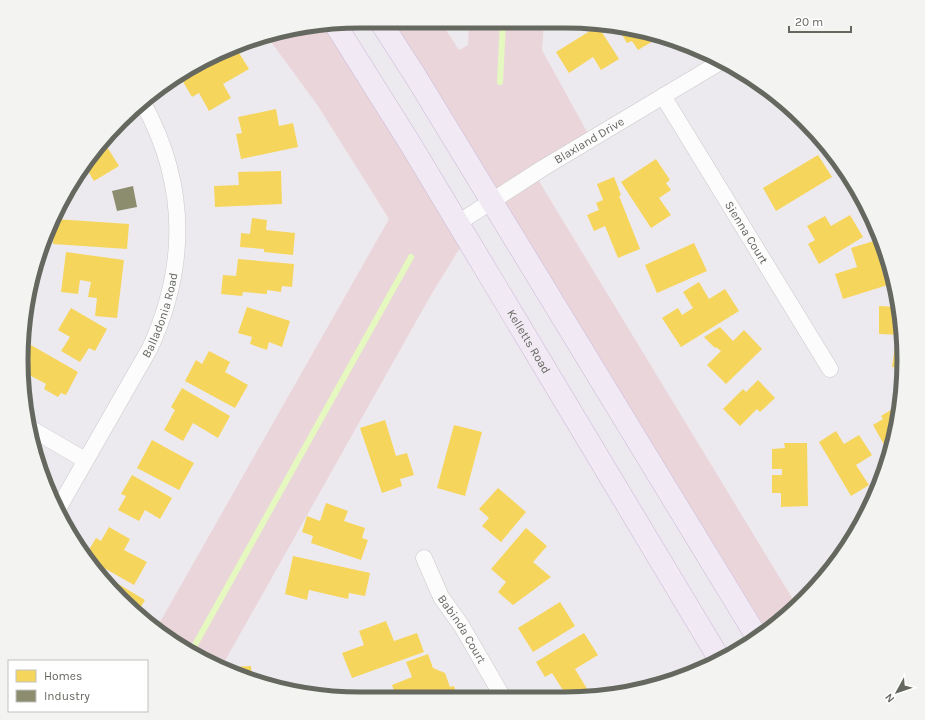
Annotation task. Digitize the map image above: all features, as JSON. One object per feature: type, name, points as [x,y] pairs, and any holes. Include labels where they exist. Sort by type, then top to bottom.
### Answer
[{"type":"main road","points":[[384,28],[492,200],[754,632]]},
{"type":"main road","name":"Kelletts Road","points":[[338,29],[458,223],[717,655]]},
{"type":"street","name":"Blaxland Drive","points":[[458,223],[492,200],[716,64]]},
{"type":"street","name":"Sienna Court","points":[[663,96],[830,369]]},
{"type":"street","name":"Balladonia Road","points":[[61,504],[150,348],[161,325],[173,282],[178,240],[175,196],[165,151],[156,128],[145,107]]},
{"type":"street","points":[[35,431],[85,460]]},
{"type":"street","name":"Babinda Court","points":[[424,558],[441,597],[464,631],[500,692]]},
{"type":"shaded area","points":[[384,28],[445,28],[459,50],[468,45],[469,28],[544,28],[542,50],[591,139],[534,173],[794,601],[754,632]]},
{"type":"shaded area","points":[[338,29],[466,238],[431,295],[224,663],[194,648],[159,624],[389,219],[318,106],[270,40],[295,34]]},
{"type":"building: Homes","points":[[592,30],[601,30],[619,59],[601,70],[593,57],[569,73],[556,52]]},
{"type":"building: Homes","points":[[621,33],[655,40],[638,50],[632,41],[627,43]]},
{"type":"building: Homes","points":[[238,51],[249,69],[223,84],[231,98],[209,111],[199,93],[192,97],[182,80],[213,62]]},
{"type":"building: Homes","points":[[276,109],[279,126],[293,123],[298,147],[241,159],[236,134],[242,133],[238,117]]},
{"type":"building: Homes","points":[[106,146],[119,166],[94,181],[88,171]]},
{"type":"building: Homes","points":[[818,155],[832,177],[776,211],[763,188]]},
{"type":"building: Homes","points":[[656,159],[670,180],[666,183],[671,190],[659,198],[671,215],[651,228],[621,182]]},
{"type":"building: Homes","points":[[281,171],[282,204],[215,207],[214,186],[239,185],[238,172]]},
{"type":"building: Homes","points":[[614,177],[621,195],[619,196],[640,249],[618,258],[605,226],[594,231],[587,215],[599,210],[596,203],[603,200],[597,184]]},
{"type":"building: Homes","points":[[850,215],[863,237],[819,264],[808,244],[815,240],[807,226],[825,216],[831,226]]},
{"type":"building: Homes","points":[[252,218],[267,220],[266,230],[295,233],[293,255],[264,252],[264,249],[240,247],[241,233],[250,234]]},
{"type":"building: Homes","points":[[59,219],[129,224],[127,249],[53,244],[54,231]]},
{"type":"building: Homes","points":[[875,241],[889,285],[843,299],[835,274],[857,267],[851,248]]},
{"type":"building: Homes","points":[[694,243],[707,271],[657,293],[645,265]]},
{"type":"building: Homes","points":[[66,252],[124,260],[117,318],[95,316],[97,298],[88,297],[91,282],[80,280],[78,294],[61,292]]},
{"type":"building: Homes","points":[[238,259],[294,264],[292,287],[282,286],[281,292],[267,290],[267,294],[243,292],[242,296],[221,294],[223,275],[236,276]]},
{"type":"building: Homes","points":[[699,282],[709,299],[725,289],[739,311],[681,347],[662,318],[678,308],[682,315],[693,308],[683,292]]},
{"type":"building: Homes","points":[[879,306],[893,307],[896,335],[879,334]]},
{"type":"building: Homes","points":[[247,307],[290,321],[282,347],[269,342],[267,350],[250,344],[252,337],[238,333]]},
{"type":"building: Homes","points":[[71,308],[107,329],[95,351],[89,348],[80,362],[61,351],[70,337],[58,330]]},
{"type":"building: Homes","points":[[720,327],[733,341],[744,330],[762,349],[726,384],[707,365],[721,351],[716,347],[715,348],[704,337]]},
{"type":"building: Homes","points":[[29,344],[78,372],[66,395],[61,393],[58,397],[44,389],[46,384],[29,375]]},
{"type":"building: Homes","points":[[895,346],[896,346],[897,367],[892,367]]},
{"type":"building: Homes","points":[[209,351],[230,362],[225,372],[248,385],[235,408],[185,381],[196,360],[202,364]]},
{"type":"building: Homes","points":[[758,380],[775,398],[760,412],[757,409],[740,426],[723,409],[743,389],[746,392]]},
{"type":"building: Homes","points":[[182,388],[230,416],[218,438],[193,423],[183,441],[164,430],[175,410],[171,407]]},
{"type":"building: Homes","points":[[893,409],[886,447],[873,425],[883,419],[881,416]]},
{"type":"building: Homes","points":[[385,420],[396,456],[407,453],[414,475],[400,479],[402,486],[382,493],[360,428]]},
{"type":"building: Homes","points":[[454,425],[482,432],[465,496],[437,488]]},
{"type":"building: Homes","points":[[836,431],[844,444],[859,435],[872,455],[856,465],[869,485],[851,496],[819,442]]},
{"type":"building: Homes","points":[[152,440],[194,463],[179,490],[137,468]]},
{"type":"building: Homes","points":[[784,443],[807,443],[808,506],[781,507],[781,493],[772,493],[772,475],[782,475],[782,469],[772,469],[772,449],[785,448]]},
{"type":"building: Homes","points":[[132,475],[172,498],[160,519],[145,510],[139,521],[118,510],[126,496],[121,494]]},
{"type":"building: Homes","points":[[498,488],[526,512],[501,542],[482,526],[489,518],[479,509]]},
{"type":"building: Homes","points":[[326,503],[348,511],[344,521],[365,528],[362,538],[368,540],[361,560],[311,543],[313,536],[302,532],[307,516],[320,521]]},
{"type":"building: Homes","points":[[109,527],[130,539],[124,550],[147,562],[134,585],[100,565],[97,562],[89,550],[96,538],[101,541]]},
{"type":"building: Homes","points":[[526,528],[547,546],[533,562],[551,577],[513,605],[498,592],[506,582],[491,569]]},
{"type":"building: Homes","points":[[293,556],[370,573],[365,596],[349,593],[348,599],[309,590],[307,600],[285,594]]},
{"type":"building: Homes","points":[[110,579],[145,600],[140,609]]},
{"type":"building: Homes","points":[[560,602],[575,626],[533,652],[518,628]]},
{"type":"building: Homes","points":[[386,621],[394,641],[417,633],[424,652],[352,678],[342,653],[364,645],[359,631]]},
{"type":"building: Homes","points":[[584,633],[598,655],[575,669],[588,691],[564,692],[552,673],[545,677],[536,662]]},
{"type":"building: Homes","points":[[428,654],[433,668],[445,673],[450,687],[454,686],[456,692],[395,692],[392,685],[412,677],[406,662]]},
{"type":"building: Homes","points":[[251,666],[252,673],[233,667]]},
{"type":"building: Industry","points":[[133,186],[137,207],[117,211],[112,191]]},
{"type":"waterway","points":[[500,82],[503,28]]},
{"type":"waterway","points":[[193,648],[411,257]]}]
